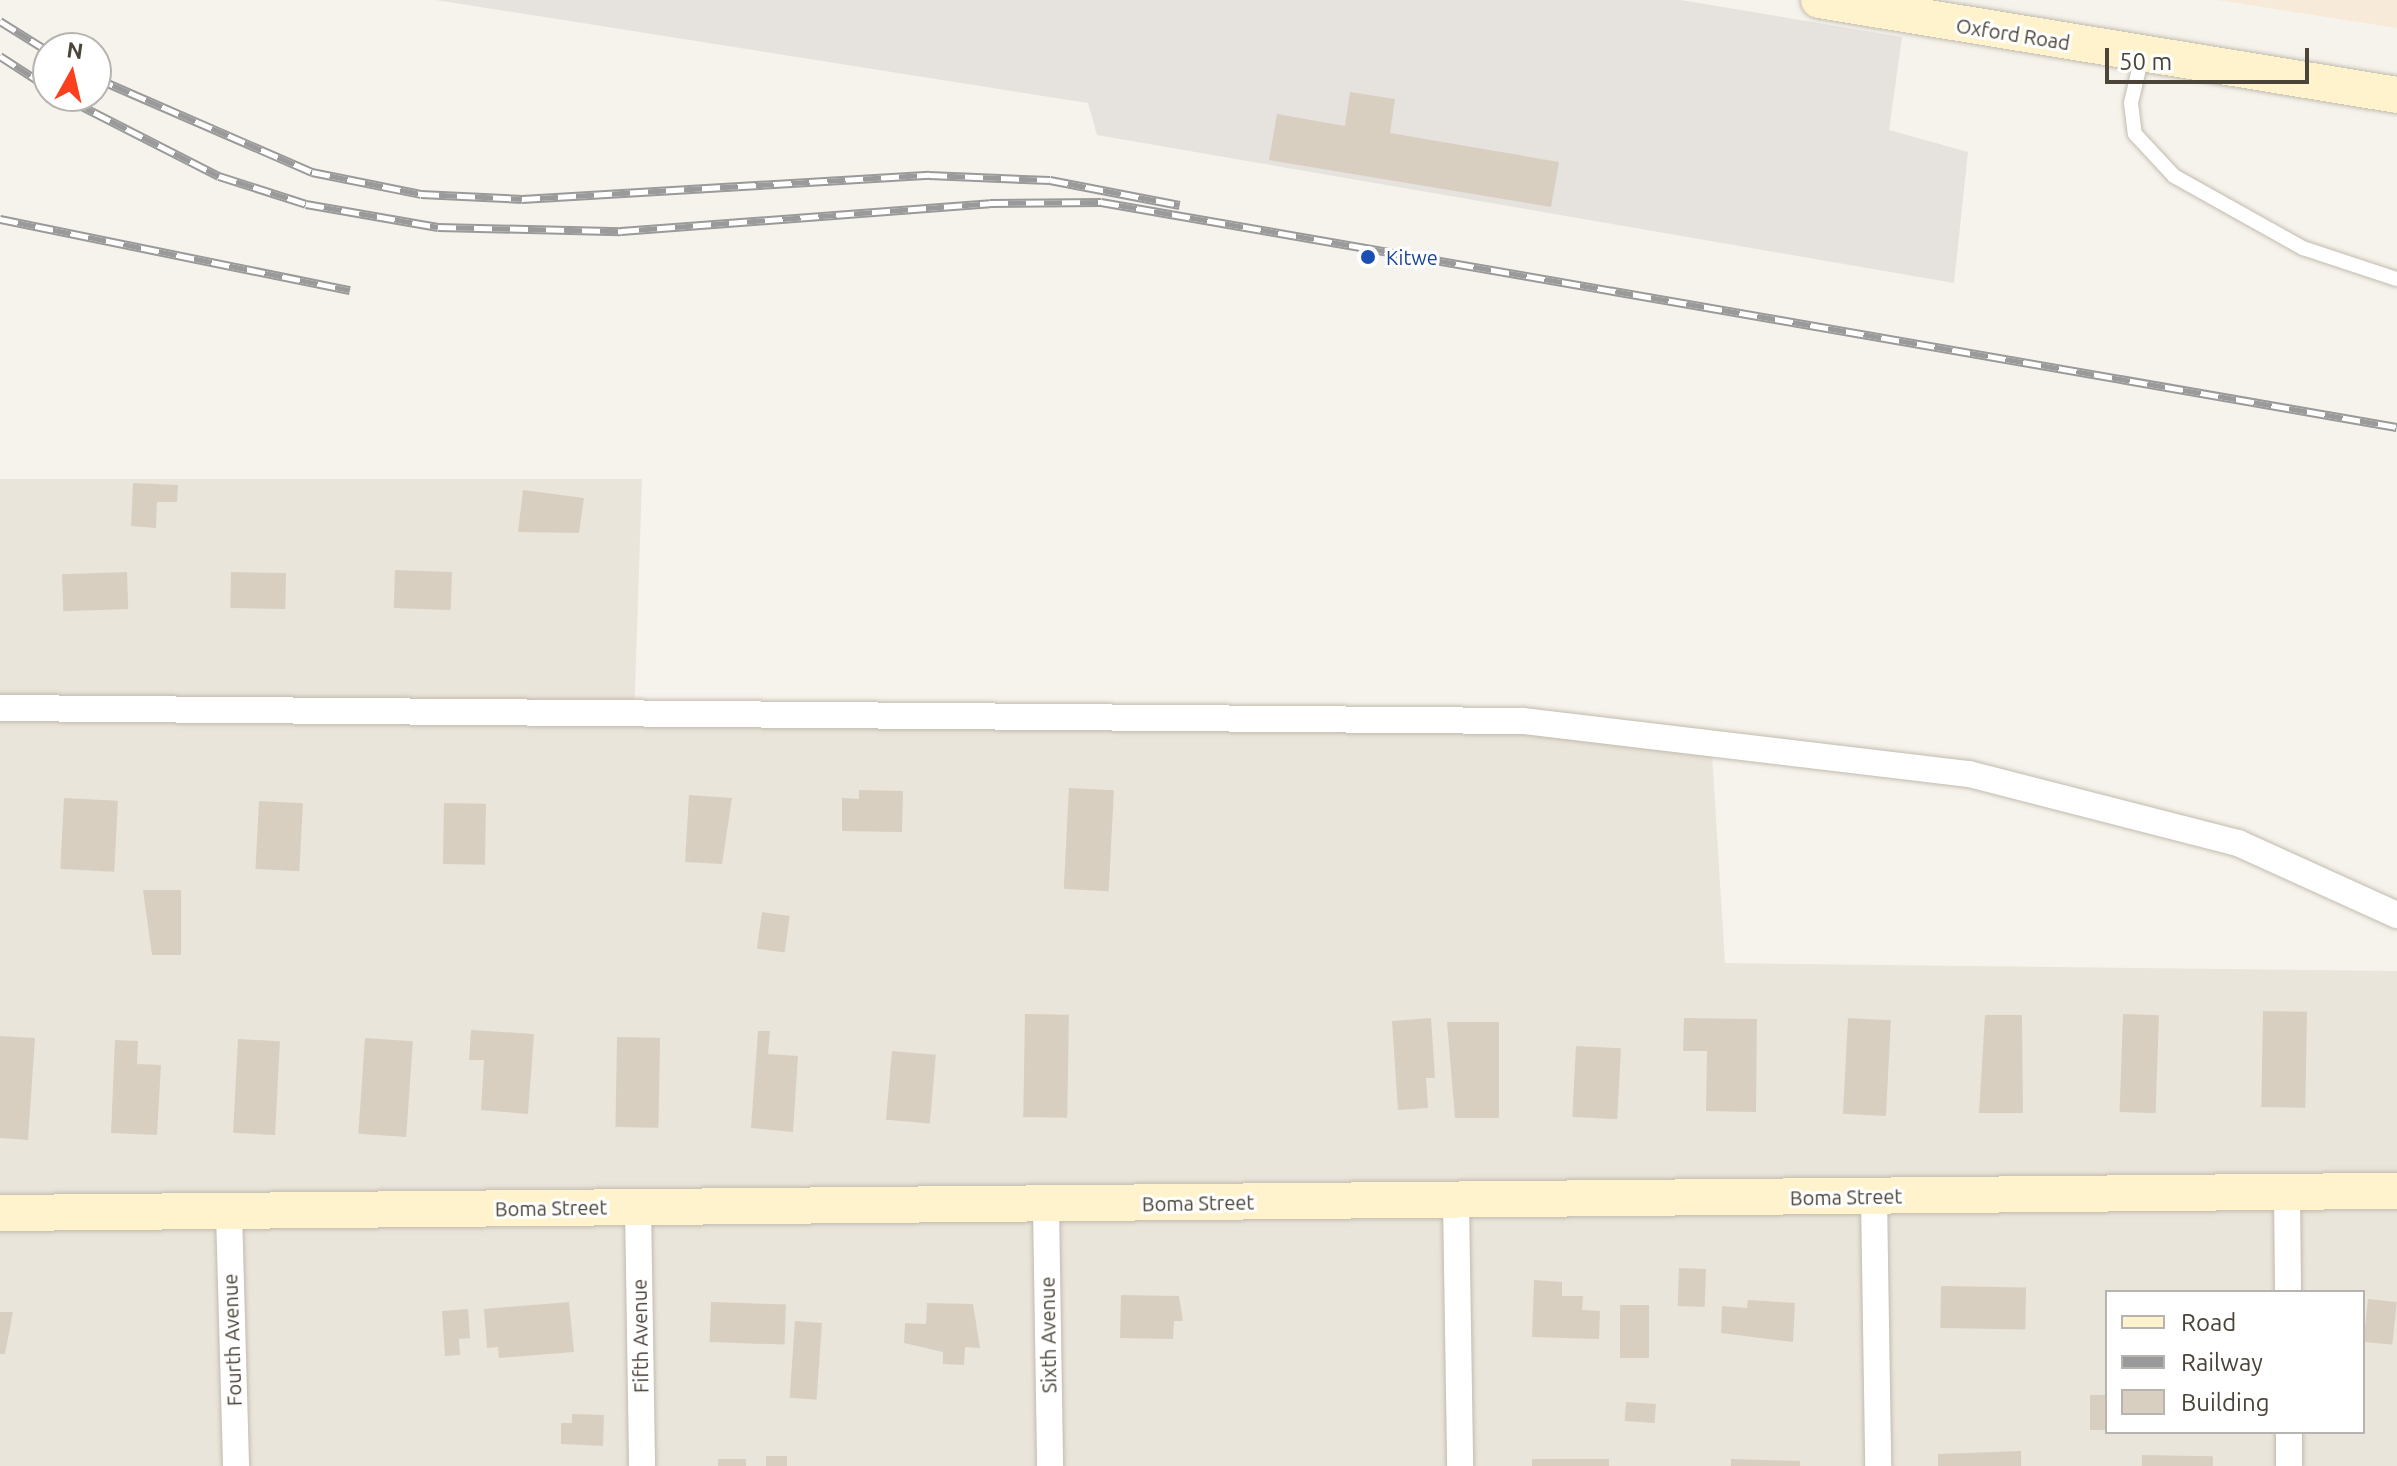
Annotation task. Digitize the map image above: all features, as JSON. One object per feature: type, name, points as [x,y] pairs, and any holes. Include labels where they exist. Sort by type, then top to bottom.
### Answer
[{"type":"street","name":"Oxford Road","points":[[1819,0],[1896,8],[2142,56],[2397,95]]},
{"type":"street","points":[[0,708],[1523,721],[1969,774],[2238,843],[2397,915]]},
{"type":"street","name":"Boma Street","points":[[0,1213],[2397,1191]]},
{"type":"street","points":[[2287,1193],[2288,1290]]},
{"type":"street","points":[[1874,1197],[1878,1466]]},
{"type":"street","points":[[1456,1201],[1460,1466]]},
{"type":"street","name":"Sixth Avenue","points":[[1046,1205],[1050,1466]]},
{"type":"street","name":"Fifth Avenue","points":[[638,1206],[642,1466]]},
{"type":"street","name":"Fourth Avenue","points":[[229,1213],[236,1466]]},
{"type":"street","points":[[2289,1434],[2289,1466]]},
{"type":"lane","points":[[2142,56],[2131,103],[2135,134],[2174,176],[2303,248],[2397,279]]},
{"type":"shaded area","points":[[436,0],[1681,0],[1902,37],[1889,130],[1968,152],[1954,283],[1097,135],[1088,103]]},
{"type":"shaded area","points":[[2218,0],[2397,0],[2397,28]]},
{"type":"shaded area","points":[[0,479],[642,479],[634,721],[1566,724],[1712,754],[1725,963],[2397,971],[2397,1466],[0,1466]]},
{"type":"building","points":[[1350,92],[1395,99],[1390,133],[1559,162],[1551,207],[1269,160],[1277,114],[1345,126]]},
{"type":"building","points":[[133,483],[178,485],[177,502],[157,502],[156,528],[131,526]]},
{"type":"building","points":[[523,490],[584,498],[579,533],[518,532]]},
{"type":"building","points":[[395,570],[452,572],[451,610],[394,608]]},
{"type":"building","points":[[127,572],[128,609],[63,611],[62,574]]},
{"type":"building","points":[[231,572],[286,573],[285,609],[230,608]]},
{"type":"building","points":[[1069,788],[1114,790],[1109,891],[1064,889]]},
{"type":"building","points":[[859,790],[903,791],[902,832],[842,831],[842,798],[859,799]]},
{"type":"building","points":[[689,795],[732,798],[722,864],[685,862]]},
{"type":"building","points":[[64,798],[118,801],[114,872],[60,869]]},
{"type":"building","points":[[259,801],[303,803],[299,871],[255,869]]},
{"type":"building","points":[[444,803],[486,804],[485,865],[443,864]]},
{"type":"building","points":[[143,890],[181,890],[181,955],[152,955]]},
{"type":"building","points":[[762,912],[790,916],[785,953],[757,949]]},
{"type":"building","points":[[2263,1011],[2307,1012],[2305,1108],[2261,1107]]},
{"type":"building","points":[[1025,1014],[1069,1015],[1067,1118],[1023,1117]]},
{"type":"building","points":[[2123,1014],[2159,1015],[2156,1113],[2120,1112]]},
{"type":"building","points":[[1985,1015],[2022,1015],[2023,1113],[1979,1113]]},
{"type":"building","points":[[1431,1018],[1435,1078],[1426,1078],[1428,1108],[1398,1110],[1392,1021]]},
{"type":"building","points":[[1684,1018],[1757,1019],[1756,1112],[1706,1111],[1707,1051],[1683,1051]]},
{"type":"building","points":[[1848,1018],[1891,1020],[1886,1116],[1843,1114]]},
{"type":"building","points":[[1447,1022],[1499,1022],[1499,1118],[1455,1118]]},
{"type":"building","points":[[471,1030],[534,1034],[528,1114],[481,1110],[484,1060],[469,1060]]},
{"type":"building","points":[[758,1031],[770,1031],[768,1054],[798,1056],[793,1132],[751,1128]]},
{"type":"building","points":[[0,1036],[35,1038],[28,1140],[0,1138]]},
{"type":"building","points":[[617,1037],[660,1038],[658,1128],[615,1127]]},
{"type":"building","points":[[365,1038],[413,1041],[406,1137],[358,1134]]},
{"type":"building","points":[[238,1039],[280,1041],[275,1135],[233,1133]]},
{"type":"building","points":[[115,1040],[138,1041],[137,1064],[161,1065],[157,1135],[111,1133]]},
{"type":"building","points":[[1576,1046],[1621,1048],[1617,1119],[1572,1117]]},
{"type":"building","points":[[892,1051],[936,1055],[930,1124],[886,1120]]},
{"type":"building","points":[[1679,1268],[1706,1269],[1705,1307],[1678,1306]]},
{"type":"building","points":[[1534,1280],[1562,1282],[1562,1296],[1583,1296],[1582,1310],[1600,1311],[1599,1339],[1532,1337]]},
{"type":"building","points":[[1941,1286],[2026,1287],[2025,1329],[1940,1328]]},
{"type":"building","points":[[1121,1295],[1179,1296],[1183,1321],[1174,1321],[1173,1339],[1120,1338]]},
{"type":"building","points":[[2368,1299],[2397,1302],[2392,1345],[2365,1342]]},
{"type":"building","points":[[1748,1300],[1795,1303],[1793,1342],[1721,1333],[1722,1306],[1747,1308]]},
{"type":"building","points":[[569,1302],[574,1352],[499,1358],[498,1347],[487,1348],[484,1309]]},
{"type":"building","points":[[711,1302],[786,1305],[785,1345],[710,1342]]},
{"type":"building","points":[[927,1303],[973,1304],[980,1348],[965,1347],[964,1365],[943,1364],[943,1352],[904,1343],[905,1323],[926,1324]]},
{"type":"building","points":[[1620,1305],[1649,1305],[1649,1358],[1620,1358]]},
{"type":"building","points":[[468,1309],[470,1338],[459,1339],[460,1355],[445,1356],[442,1311]]},
{"type":"building","points":[[0,1312],[13,1312],[5,1354],[0,1354]]},
{"type":"building","points":[[795,1321],[822,1323],[817,1400],[790,1398]]},
{"type":"building","points":[[2090,1395],[2105,1395],[2105,1430],[2090,1430]]},
{"type":"building","points":[[1626,1402],[1656,1404],[1655,1423],[1625,1421]]},
{"type":"building","points":[[572,1414],[604,1415],[603,1446],[561,1444],[561,1423],[572,1423]]},
{"type":"building","points":[[2021,1451],[2021,1466],[1938,1466],[1938,1454]]},
{"type":"building","points":[[2142,1455],[2213,1456],[2213,1466],[2142,1466]]},
{"type":"building","points":[[766,1456],[787,1456],[787,1466],[766,1466]]},
{"type":"building","points":[[718,1459],[746,1459],[746,1466],[718,1466]]},
{"type":"building","points":[[1532,1459],[1609,1459],[1609,1466],[1532,1466]]},
{"type":"building","points":[[1731,1459],[1800,1461],[1800,1466],[1731,1466]]},
{"type":"railway","points":[[0,21],[32,41]]},
{"type":"railway","points":[[0,56],[32,77]]},
{"type":"railway","points":[[112,85],[312,172],[421,194],[522,199],[929,175],[1050,180],[1180,205]]},
{"type":"railway","points":[[93,112],[219,176],[306,204],[438,227],[621,231],[990,203],[1101,202],[2397,427]]},
{"type":"railway","points":[[0,219],[350,290]]},
{"type":"place","name":"Kitwe","points":[[1368,257]]}]
